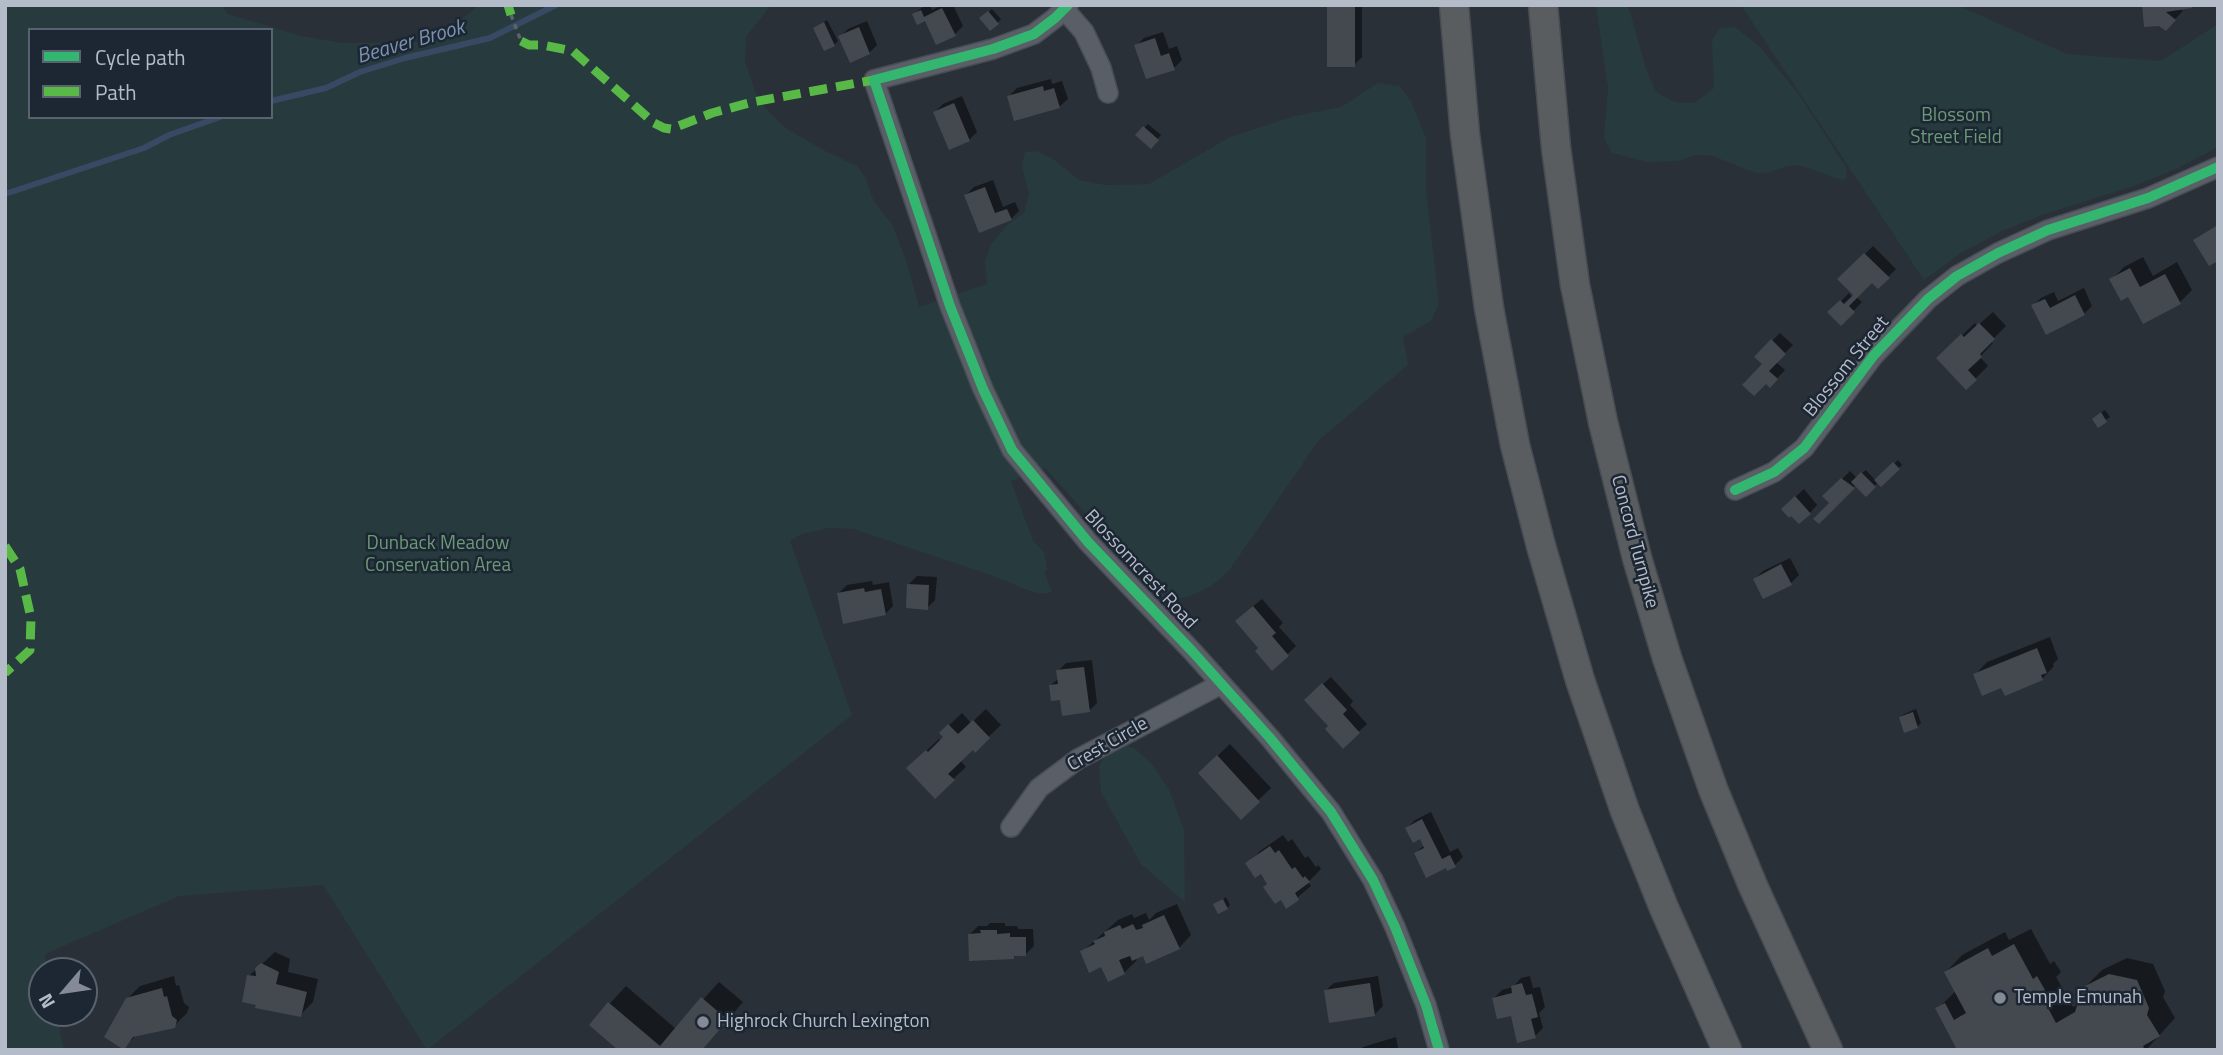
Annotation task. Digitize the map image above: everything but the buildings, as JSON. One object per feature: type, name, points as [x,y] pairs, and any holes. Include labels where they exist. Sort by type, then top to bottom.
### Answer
[{"type":"highway","points":[[1454,5],[1465,135],[1489,308],[1515,445],[1538,535],[1580,680],[1625,811],[1664,908],[1727,1050]]},
{"type":"highway","name":"Concord Turnpike","points":[[1544,5],[1556,148],[1577,297],[1602,422],[1637,558],[1667,658],[1713,789],[1767,918],[1828,1050]]},
{"type":"street","name":"Blossomcrest Road","points":[[1066,7],[1034,34],[993,50],[874,80],[950,306],[983,389],[1012,450],[1088,542],[1270,737],[1331,813],[1373,880],[1395,927],[1426,1005],[1440,1050]]},
{"type":"street","points":[[1066,7],[1084,32],[1101,68],[1108,93]]},
{"type":"street","name":"Blossom Street","points":[[1735,490],[1774,472],[1804,448],[1879,349],[1928,299],[1957,276],[2048,230],[2148,198],[2218,167]]},
{"type":"street","name":"Crest Circle","points":[[1011,827],[1039,788],[1078,759],[1221,684]]},
{"type":"path","points":[[511,15],[521,41]]},
{"type":"green space","name":"Dunback Meadow Conservation Area","points":[[5,5],[221,5],[228,14],[301,36],[343,43],[431,42],[477,5],[771,5],[746,37],[745,61],[758,100],[784,127],[857,166],[866,179],[874,202],[892,224],[907,263],[919,307],[987,284],[985,261],[991,245],[1007,225],[1024,213],[1029,194],[1022,166],[1025,152],[1036,151],[1053,159],[1079,180],[1105,185],[1149,184],[1230,137],[1295,116],[1341,107],[1378,83],[1400,86],[1411,102],[1426,138],[1426,190],[1439,304],[1431,321],[1403,337],[1408,365],[1319,440],[1228,572],[1210,587],[1188,597],[1165,601],[1045,468],[1011,481],[1033,541],[1044,552],[1047,570],[1044,571],[1052,592],[1043,594],[1030,591],[854,529],[829,528],[802,534],[790,541],[852,715],[427,1050],[323,885],[179,896],[45,954],[45,957],[28,957],[28,1027],[59,1027],[64,1050],[5,1050]]},
{"type":"green space","points":[[1596,5],[1628,5],[1646,69],[1656,92],[1675,102],[1694,103],[1714,88],[1712,40],[1720,28],[1735,27],[1759,46],[1797,92],[1846,167],[1847,178],[1842,180],[1799,165],[1756,173],[1710,155],[1694,155],[1678,161],[1647,162],[1612,153],[1604,138],[1608,88]]},
{"type":"green space","name":"Blossom Street Field","points":[[1741,5],[1957,5],[2067,54],[2161,61],[2218,24],[2218,147],[2176,169],[2134,186],[2045,214],[2002,231],[1961,253],[1924,280]]},
{"type":"green space","points":[[1124,745],[1135,749],[1151,763],[1169,790],[1184,830],[1185,902],[1141,864],[1101,792],[1099,766],[1107,753]]},
{"type":"waterway","name":"Beaver Brook","points":[[273,101],[326,88],[360,72],[405,58],[490,38],[556,5]]},
{"type":"waterway","name":"Beaver Brook","points":[[5,194],[144,148],[169,135],[214,119]]},
{"type":"marked path","points":[[508,5],[511,15]]},
{"type":"marked path","points":[[521,41],[529,45],[573,51],[654,123],[671,129],[712,113],[753,102],[874,80]]},
{"type":"marked path","points":[[5,546],[20,569],[31,618],[30,650],[5,673]]},
{"type":"cycle path","points":[[1068,5],[1034,34],[993,49],[874,80],[950,306],[983,389],[1012,450],[1088,542],[1192,651],[1270,738],[1331,812],[1373,880],[1395,927],[1426,1005],[1439,1050]]},
{"type":"cycle path","points":[[1735,490],[1774,472],[1804,448],[1874,355],[1928,299],[1957,276],[2048,230],[2148,198],[2218,167]]},
{"type":"place","name":"Temple Emunah","points":[[2000,998]]},
{"type":"place","name":"Highrock Church Lexington","points":[[703,1022]]}]
